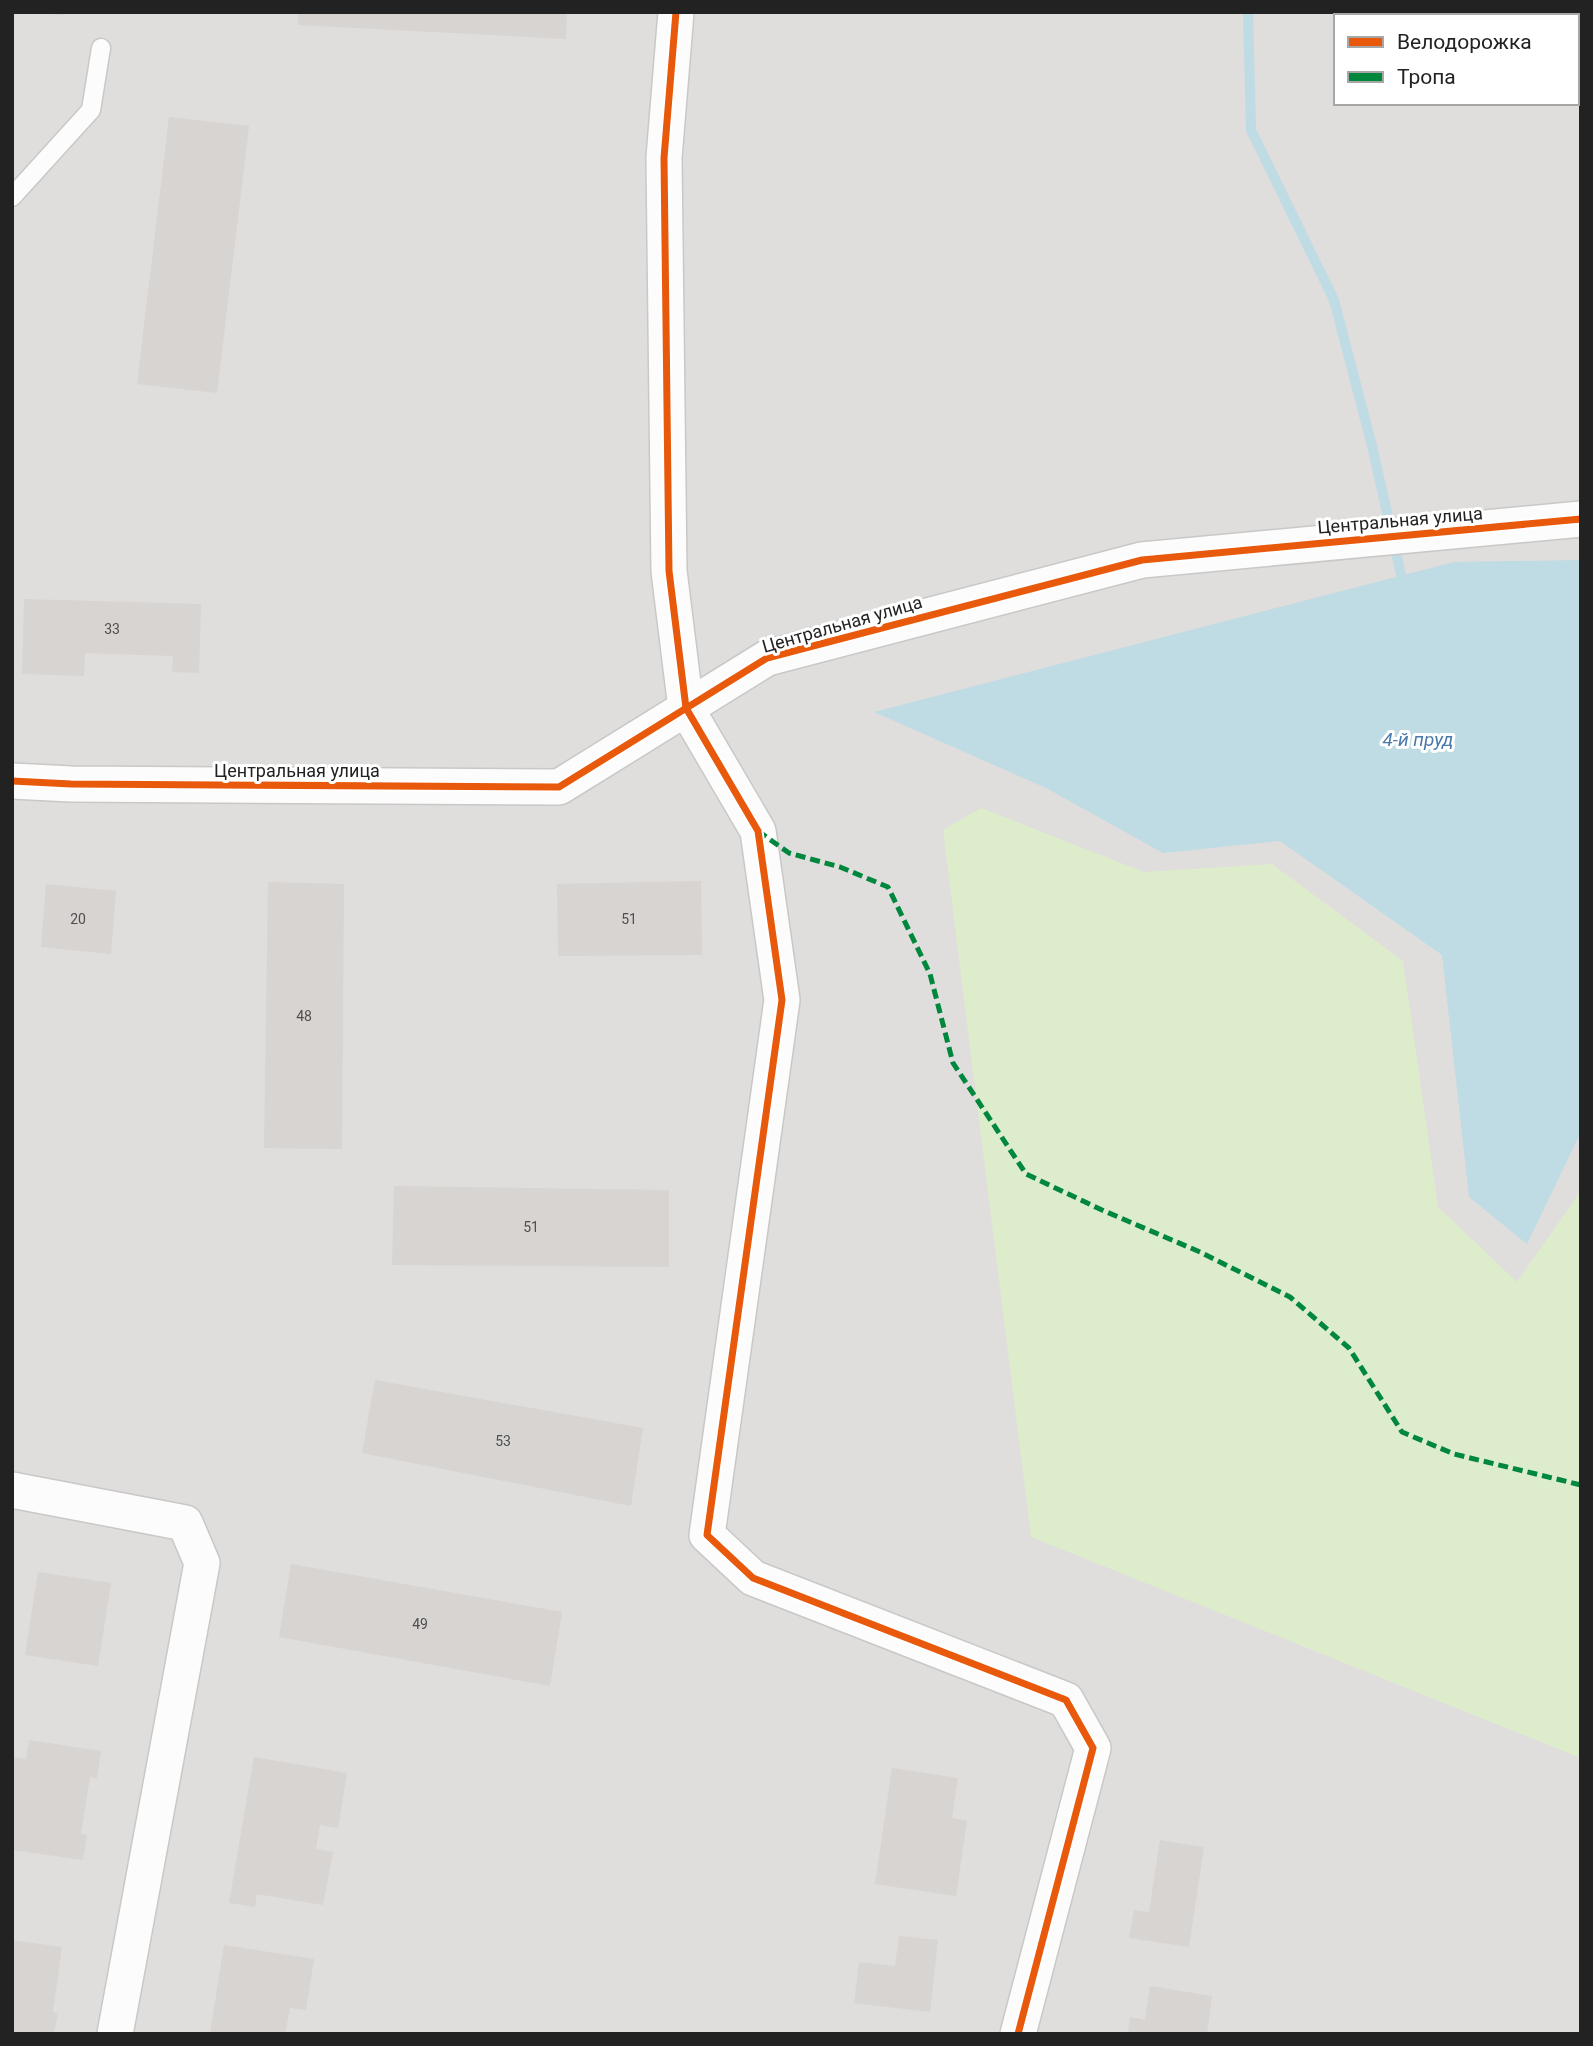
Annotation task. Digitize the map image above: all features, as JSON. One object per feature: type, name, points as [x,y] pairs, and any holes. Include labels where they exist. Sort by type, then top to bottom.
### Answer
[{"type":"street","points":[[676,12],[664,158],[669,571],[686,708],[758,831],[782,1000],[707,1535],[753,1578],[1066,1700],[1093,1748],[1018,2034]]},
{"type":"street","name":"Центральная улица","points":[[12,781],[85,784],[559,787],[767,658],[1142,560],[1581,519]]},
{"type":"street","points":[[12,1490],[185,1523],[202,1563],[115,2034]]},
{"type":"lane","points":[[12,197],[91,110],[101,48]]},
{"type":"shaded area","points":[[12,12],[1581,12],[1581,2034],[12,2034]]},
{"type":"green space","points":[[981,808],[1144,872],[1272,864],[1403,961],[1438,1207],[1517,1282],[1581,1191],[1581,1758],[1031,1537],[943,830]]},
{"type":"water","name":"4-й пруд","points":[[1581,560],[1581,1132],[1527,1244],[1469,1197],[1442,955],[1280,841],[1163,853],[1048,789],[874,712],[1454,562]]},
{"type":"building","points":[[65,12],[65,15],[45,14]]},
{"type":"building","points":[[298,12],[567,12],[566,39],[298,25]]},
{"type":"building","points":[[169,117],[249,126],[217,393],[137,384]]},
{"type":"building","points":[[24,599],[201,604],[199,673],[172,672],[173,656],[85,653],[84,676],[22,674]]},
{"type":"building","points":[[701,881],[702,955],[558,956],[557,884]]},
{"type":"building","points":[[268,882],[344,884],[342,1149],[264,1148]]},
{"type":"building","points":[[46,884],[116,891],[111,954],[41,947]]},
{"type":"building","points":[[394,1186],[669,1190],[669,1267],[392,1265]]},
{"type":"building","points":[[375,1380],[643,1428],[631,1506],[362,1453]]},
{"type":"building","points":[[291,1564],[562,1612],[550,1686],[279,1637]]},
{"type":"building","points":[[38,1572],[111,1583],[98,1666],[25,1655]]},
{"type":"building","points":[[29,1740],[101,1751],[97,1778],[90,1777],[81,1834],[87,1835],[83,1860],[12,1850],[12,1757],[26,1759]]},
{"type":"building","points":[[254,1757],[347,1773],[338,1828],[320,1825],[316,1849],[333,1852],[323,1905],[257,1894],[255,1907],[229,1903]]},
{"type":"building","points":[[892,1768],[958,1778],[952,1818],[967,1821],[956,1896],[875,1884]]},
{"type":"building","points":[[1160,1840],[1204,1847],[1189,1947],[1129,1938],[1134,1910],[1149,1912]]},
{"type":"building","points":[[899,1936],[938,1940],[930,2012],[854,2003],[859,1962],[895,1966]]},
{"type":"building","points":[[12,1940],[62,1947],[53,2012],[58,2013],[54,2034],[12,2033]]},
{"type":"building","points":[[224,1945],[314,1959],[306,2010],[290,2008],[285,2034],[210,2034]]},
{"type":"building","points":[[1150,1986],[1212,1996],[1207,2034],[1128,2034],[1130,2017],[1145,2020]]},
{"type":"waterway","points":[[1248,12],[1251,130],[1334,300],[1372,446],[1401,575]]},
{"type":"marked path","points":[[758,831],[789,853],[840,867],[888,887],[930,974],[953,1063],[1026,1174],[1200,1252],[1290,1297],[1349,1348],[1402,1432],[1454,1454],[1581,1485]]},
{"type":"cycle path","points":[[676,12],[664,158],[669,571],[686,708],[758,831],[782,1000],[707,1535],[753,1578],[1066,1700],[1093,1748],[1018,2034]]},
{"type":"cycle path","points":[[12,781],[71,784],[559,787],[767,658],[1142,560],[1581,519]]}]
